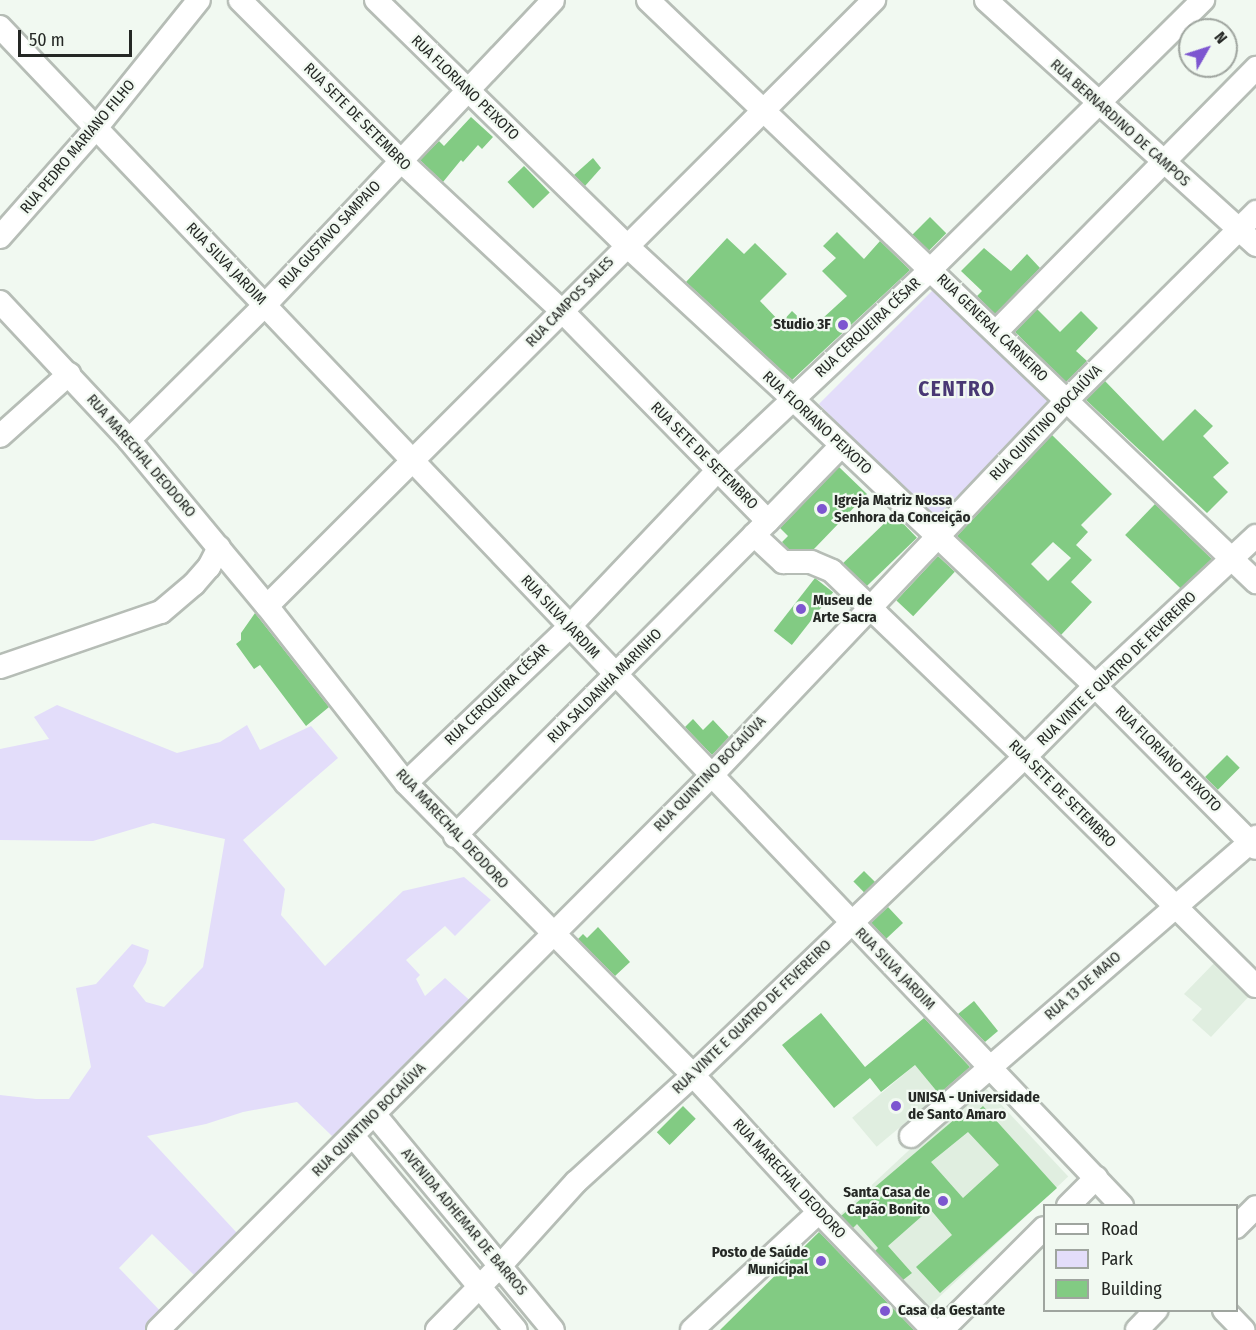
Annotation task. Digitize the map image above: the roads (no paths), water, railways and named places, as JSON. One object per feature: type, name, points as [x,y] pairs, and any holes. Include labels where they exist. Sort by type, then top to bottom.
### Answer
[{"type":"street","name":"RUA PEDRO MARIANO FILHO","points":[[0,237],[96,128],[199,0]]},
{"type":"street","name":"RUA SETE DE SETEMBRO","points":[[240,0],[400,161],[562,311],[717,471],[783,561],[811,562],[832,571],[1025,757],[1256,986]]},
{"type":"street","name":"RUA FLORIANO PEIXOTO","points":[[376,0],[626,245],[937,535],[1254,842]]},
{"type":"street","name":"RUA GUSTAVO SAMPAIO","points":[[129,440],[265,305],[553,0]]},
{"type":"street","name":"RUA GENERAL CARNEIRO","points":[[648,0],[1256,582]]},
{"type":"street","name":"RUA CAMPOS SALES","points":[[267,606],[413,462],[626,245],[874,0]]},
{"type":"street","name":"RUA BERNARDINO DE CAMPOS","points":[[986,0],[1256,245]]},
{"type":"street","name":"RUA CERQUEIRA CÉSAR","points":[[406,783],[569,627],[717,471],[931,270],[1097,103],[1188,5]]},
{"type":"street","name":"RUA SILVA JARDIM","points":[[0,27],[988,1068],[1120,1204]]},
{"type":"street","points":[[996,332],[1256,68]]},
{"type":"street","name":"RUA QUINTINO BOCAIÚVA","points":[[158,1330],[712,775],[1067,400],[1256,212]]},
{"type":"street","name":"RUA MARECHAL DEODORO","points":[[0,302],[129,440],[267,606],[406,783],[455,836],[693,1075],[819,1212],[933,1330]]},
{"type":"street","points":[[0,436],[69,375]]},
{"type":"street","name":"RUA SALDANHA MARINHO","points":[[455,836],[616,676],[841,446]]},
{"type":"street","name":"RUA VINTE E QUATRO DE FEVEREIRO","points":[[437,1330],[501,1266],[576,1182],[693,1075],[1025,757],[1095,686],[1256,536]]},
{"type":"street","points":[[3,661],[161,612],[194,584],[209,567],[219,547]]},
{"type":"street","name":"RUA 13 DE MAIO","points":[[911,1137],[1176,906],[1254,842]]},
{"type":"street","name":"AVENIDA ADHEMAR DE BARROS","points":[[375,1115],[553,1330]]},
{"type":"street","name":"AVENIDA ADHEMAR DE BARROS","points":[[353,1136],[516,1330]]},
{"type":"street","points":[[1070,1204],[1095,1178]]},
{"type":"street","points":[[1238,1225],[1256,1207]]},
{"type":"street","points":[[692,1330],[819,1212]]},
{"type":"street","points":[[942,1330],[1043,1229]]},
{"type":"street","points":[[1137,1330],[1155,1312]]},
{"type":"street","points":[[1225,1312],[1243,1330]]},
{"type":"place","name":"Studio 3F","points":[[843,325]]},
{"type":"place","name":"Igreja Matriz Nossa Senhora da Conceição","points":[[822,509]]},
{"type":"place","name":"Museu de Arte Sacra","points":[[801,609]]},
{"type":"place","name":"UNISA - Universidade de Santo Amaro","points":[[896,1106]]},
{"type":"place","name":"Santa Casa de Capão Bonito","points":[[943,1201]]},
{"type":"place","name":"Posto de Saúde Municipal","points":[[821,1261]]},
{"type":"place","name":"Casa da Gestante","points":[[885,1311]]},
{"type":"district","name":"CENTRO","points":[[957,389]]}]
